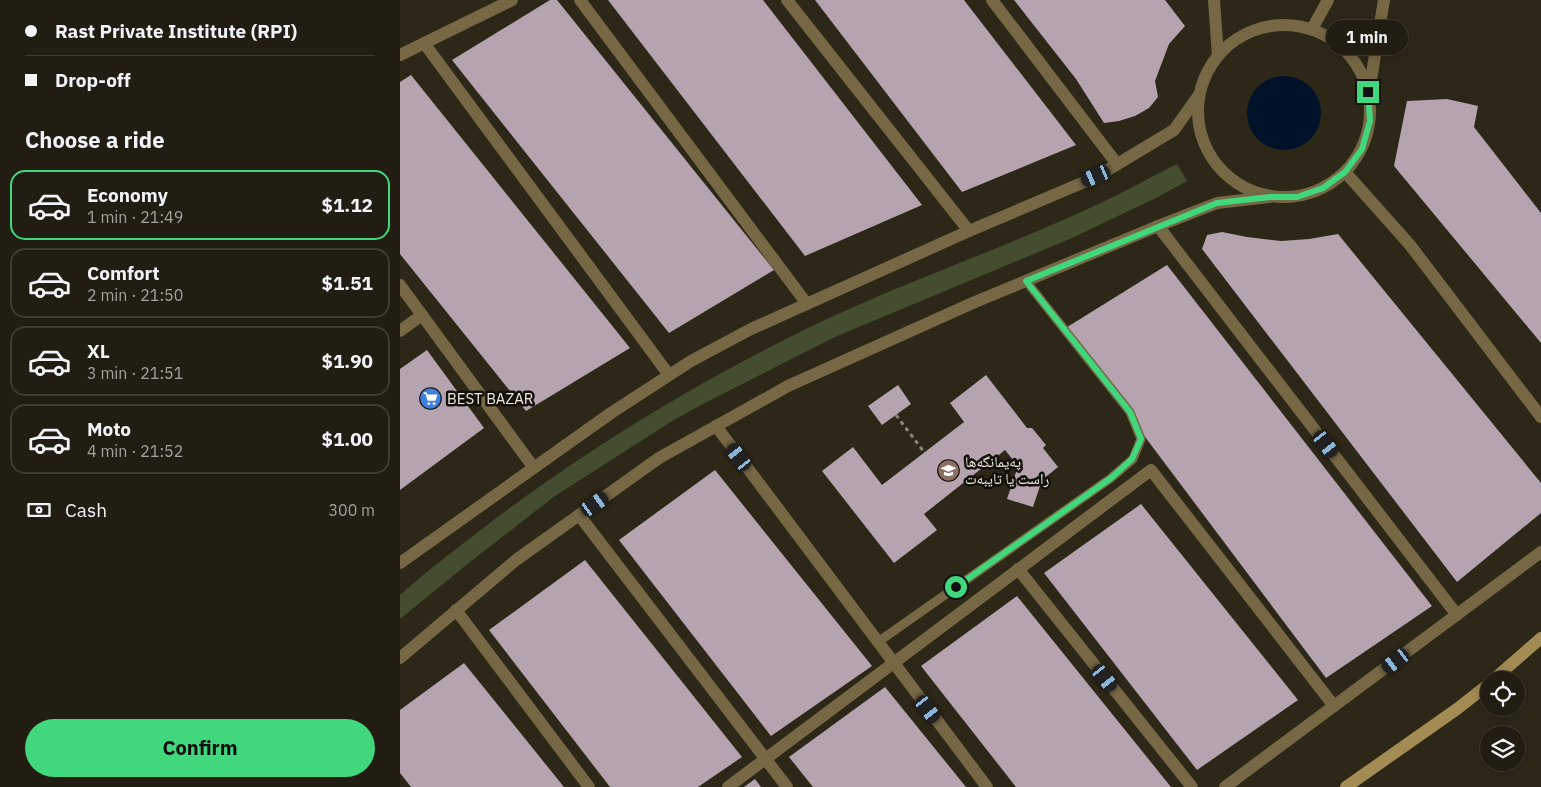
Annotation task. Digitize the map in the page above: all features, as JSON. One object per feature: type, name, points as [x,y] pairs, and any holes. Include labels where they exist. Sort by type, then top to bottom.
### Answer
[{"type":"street","points":[[400,55],[512,0]]},
{"type":"street","points":[[580,0],[807,304]]},
{"type":"street","points":[[787,0],[969,231]]},
{"type":"street","points":[[992,0],[1116,164]]},
{"type":"street","points":[[1214,0],[1218,56]]},
{"type":"street","points":[[1312,29],[1328,0]]},
{"type":"street","points":[[400,658],[516,560],[658,458],[788,386],[1026,281],[1217,203],[1270,197],[1297,197],[1323,188],[1345,172],[1362,149],[1365,140],[1370,121],[1368,92],[1384,0]]},
{"type":"street","points":[[1270,197],[1244,188],[1222,172],[1206,149],[1198,122],[1200,95],[1206,75],[1218,56],[1237,39],[1261,28],[1287,24],[1312,29],[1338,43],[1358,65],[1368,92]]},
{"type":"street","points":[[424,43],[669,375]]},
{"type":"street","points":[[400,563],[611,413],[691,361],[807,304],[1096,176],[1174,130],[1200,95]]},
{"type":"street","points":[[1345,172],[1410,245],[1541,417]]},
{"type":"street","points":[[1158,226],[1457,615]]},
{"type":"street","points":[[400,285],[534,468]]},
{"type":"street","points":[[400,332],[422,315]]},
{"type":"street","points":[[716,426],[987,787]]},
{"type":"street","points":[[728,787],[1151,470],[1334,706]]},
{"type":"street","points":[[579,515],[787,787]]},
{"type":"street","points":[[1225,787],[1541,552]]},
{"type":"street","points":[[1018,569],[1192,787]]},
{"type":"street","points":[[456,610],[589,787]]},
{"type":"street","points":[[1503,671],[1541,638]]},
{"type":"street","points":[[1346,787],[1480,691]]},
{"type":"lane","points":[[878,642],[1111,478],[1132,459],[1141,439],[1130,412],[1026,281]]},
{"type":"path","points":[[896,415],[924,452]]},
{"type":"green space","points":[[1177,164],[1187,181],[1160,196],[1072,238],[835,337],[677,418],[555,496],[400,619],[400,595],[422,576],[528,494],[605,442],[685,394],[766,349],[842,312],[1093,207]]},
{"type":"water","points":[[1284,76],[1298,79],[1310,87],[1318,99],[1321,113],[1318,127],[1310,139],[1298,147],[1284,150],[1270,147],[1258,139],[1250,127],[1247,113],[1250,99],[1258,87],[1270,79]]},
{"type":"building","points":[[550,0],[557,0],[774,270],[669,333],[452,60]]},
{"type":"building","points":[[608,0],[763,0],[922,205],[805,256]]},
{"type":"building","points":[[815,0],[964,0],[1076,145],[962,192]]},
{"type":"building","points":[[1014,0],[1165,0],[1185,26],[1169,44],[1155,81],[1158,97],[1149,108],[1135,116],[1104,123],[1076,79]]},
{"type":"building","points":[[411,75],[630,348],[526,411],[400,254],[400,82]]},
{"type":"building","points":[[1447,99],[1478,106],[1474,127],[1541,213],[1541,343],[1394,166],[1407,101]]},
{"type":"building","points":[[1222,232],[1281,241],[1338,234],[1541,483],[1541,513],[1457,582],[1202,249],[1207,235]]},
{"type":"building","points":[[1167,265],[1432,606],[1326,678],[1064,329]]},
{"type":"building","name":"BEST BAZAR","points":[[427,350],[484,428],[400,490],[400,369]]},
{"type":"building","points":[[986,375],[1027,428],[1032,428],[1046,445],[1043,448],[1058,467],[1042,480],[1033,507],[1007,499],[1018,466],[1005,450],[924,514],[937,530],[894,563],[822,471],[853,447],[882,485],[964,422],[950,403]]},
{"type":"building","points":[[898,385],[911,404],[882,425],[868,406]]},
{"type":"building","points":[[715,470],[872,666],[771,736],[619,540]]},
{"type":"building","points":[[1141,504],[1298,700],[1197,770],[1044,573]]},
{"type":"building","points":[[585,560],[742,757],[698,787],[610,787],[489,630]]},
{"type":"building","points":[[1017,596],[1171,787],[1016,787],[921,666]]},
{"type":"building","points":[[464,663],[564,787],[411,787],[400,773],[400,710]]},
{"type":"building","points":[[885,687],[966,787],[813,787],[789,757]]},
{"type":"building","points":[[755,779],[761,787],[744,787]]},
{"type":"place","name":"BEST BAZAR","points":[[431,399]]},
{"type":"place","name":"پەیمانگەها راست یا تایبەت","points":[[949,471]]},
{"type":"route","points":[[956,587],[1111,478],[1132,459],[1141,439],[1130,412],[1026,281],[1217,203],[1270,197],[1297,197],[1323,188],[1345,172],[1362,149],[1370,121],[1368,92]]}]
